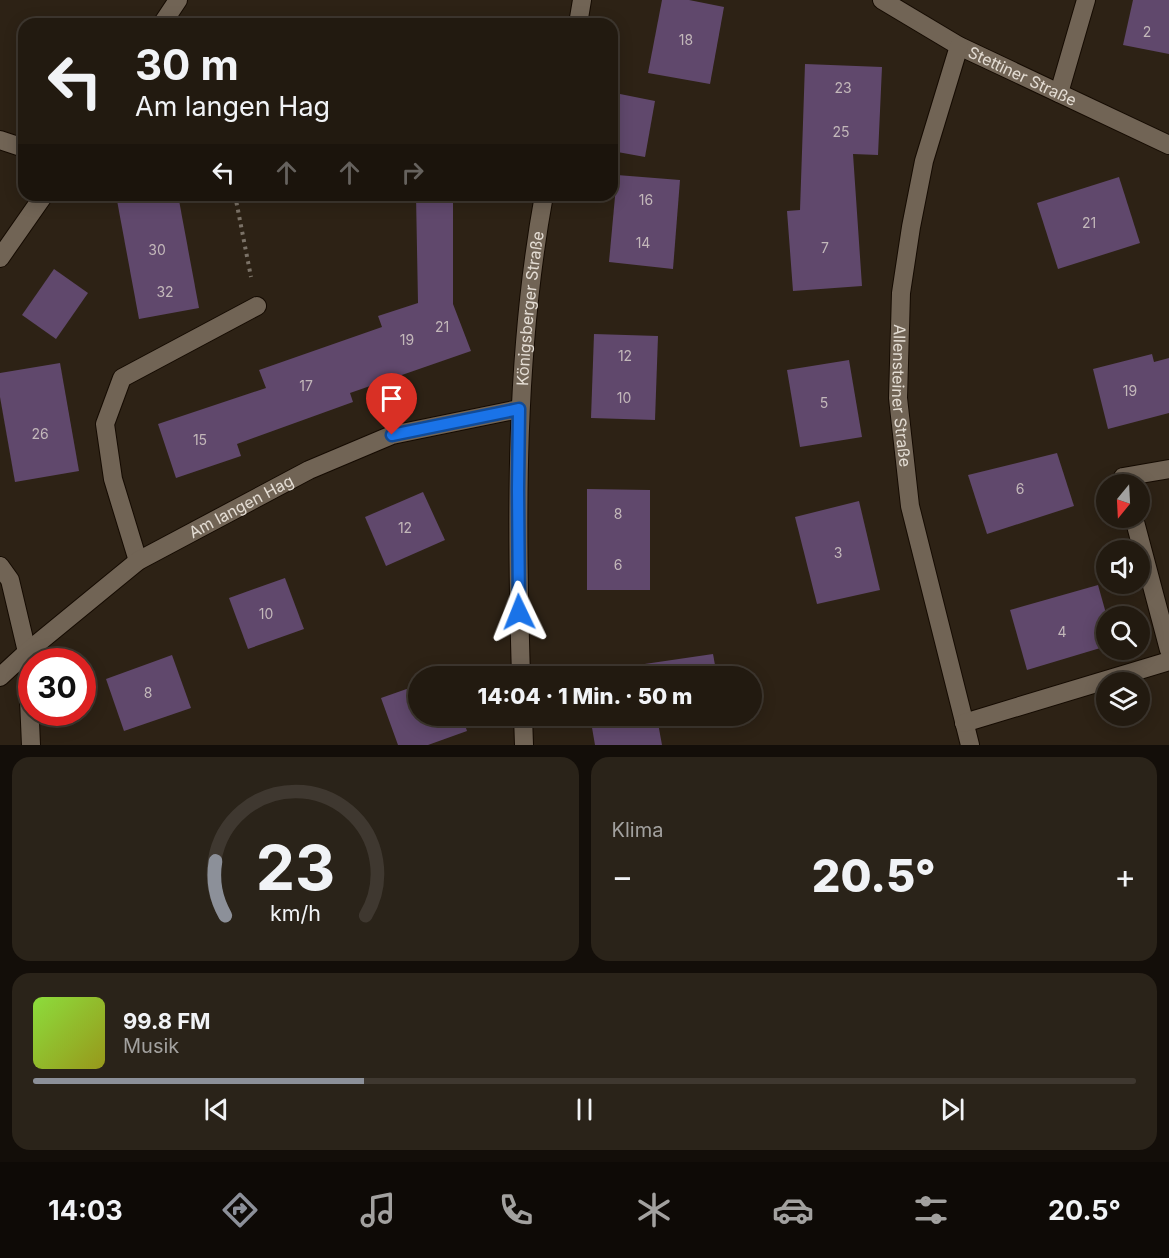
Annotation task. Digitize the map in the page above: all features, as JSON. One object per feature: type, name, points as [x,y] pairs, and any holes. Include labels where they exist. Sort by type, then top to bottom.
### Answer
[{"type":"street","points":[[166,18],[178,0]]},
{"type":"street","points":[[579,18],[582,0]]},
{"type":"street","name":"Stettiner Straße","points":[[882,0],[959,46],[1169,145]]},
{"type":"street","points":[[1059,93],[1086,0]]},
{"type":"street","name":"Allensteiner Straße","points":[[959,46],[924,161],[911,227],[901,293],[898,398],[910,506],[970,745]]},
{"type":"street","points":[[0,140],[18,146]]},
{"type":"street","points":[[0,258],[40,201]]},
{"type":"street","name":"Königsberger Straße","points":[[521,666],[518,569],[519,409],[530,293],[543,201]]},
{"type":"street","points":[[138,561],[113,479],[105,424],[122,378],[257,306]]},
{"type":"street","name":"Am langen Hag","points":[[32,648],[138,561],[309,470],[392,435],[519,409]]},
{"type":"street","points":[[1140,474],[1169,469]]},
{"type":"street","points":[[1137,528],[1169,650]]},
{"type":"street","points":[[0,566],[10,580],[26,648]]},
{"type":"street","name":"Am langen Hag","points":[[0,677],[18,660]]},
{"type":"street","points":[[964,723],[1169,661]]},
{"type":"street","points":[[31,726],[32,745]]},
{"type":"street","points":[[523,726],[524,745]]},
{"type":"path","points":[[236,201],[257,306]]},
{"type":"building","points":[[662,0],[689,0],[724,7],[710,84],[648,73]]},
{"type":"building","points":[[1133,0],[1169,0],[1169,54],[1123,45]]},
{"type":"building","points":[[805,64],[882,67],[878,155],[853,154],[862,286],[793,291],[787,211],[800,210]]},
{"type":"building","points":[[618,94],[655,101],[645,157],[618,152]]},
{"type":"building","points":[[618,175],[680,180],[673,269],[609,262],[615,201],[618,201]]},
{"type":"building","points":[[1119,177],[1140,243],[1058,269],[1037,203]]},
{"type":"building","points":[[117,201],[179,201],[199,308],[139,319]]},
{"type":"building","points":[[416,201],[453,201],[453,304],[471,351],[350,393],[353,402],[237,444],[241,456],[176,478],[158,424],[266,388],[259,370],[382,327],[378,316],[418,303]]},
{"type":"building","points":[[54,269],[88,293],[56,339],[22,315]]},
{"type":"building","points":[[594,334],[658,336],[655,420],[591,418]]},
{"type":"building","points":[[1152,354],[1154,362],[1169,358],[1169,413],[1108,429],[1093,369]]},
{"type":"building","points":[[849,360],[862,437],[800,447],[787,370]]},
{"type":"building","points":[[60,363],[79,471],[15,482],[0,397],[0,373]]},
{"type":"building","points":[[1057,453],[1074,506],[987,534],[968,475]]},
{"type":"building","points":[[587,489],[650,490],[650,590],[587,590]]},
{"type":"building","points":[[423,492],[445,540],[386,566],[365,517]]},
{"type":"building","points":[[859,501],[880,590],[817,604],[795,517]]},
{"type":"building","points":[[285,578],[304,629],[248,649],[229,598]]},
{"type":"building","points":[[1096,586],[1096,594],[1101,594],[1104,606],[1096,606],[1096,649],[1027,670],[1010,610]]},
{"type":"building","points":[[713,654],[715,666],[631,666]]},
{"type":"building","points":[[172,655],[191,708],[124,731],[106,679]]},
{"type":"building","points":[[408,689],[408,726],[465,726],[467,731],[428,745],[398,745],[381,698]]},
{"type":"building","points":[[592,726],[659,726],[662,745],[595,745]]},
{"type":"route","points":[[392,435],[519,409],[519,612]]}]
